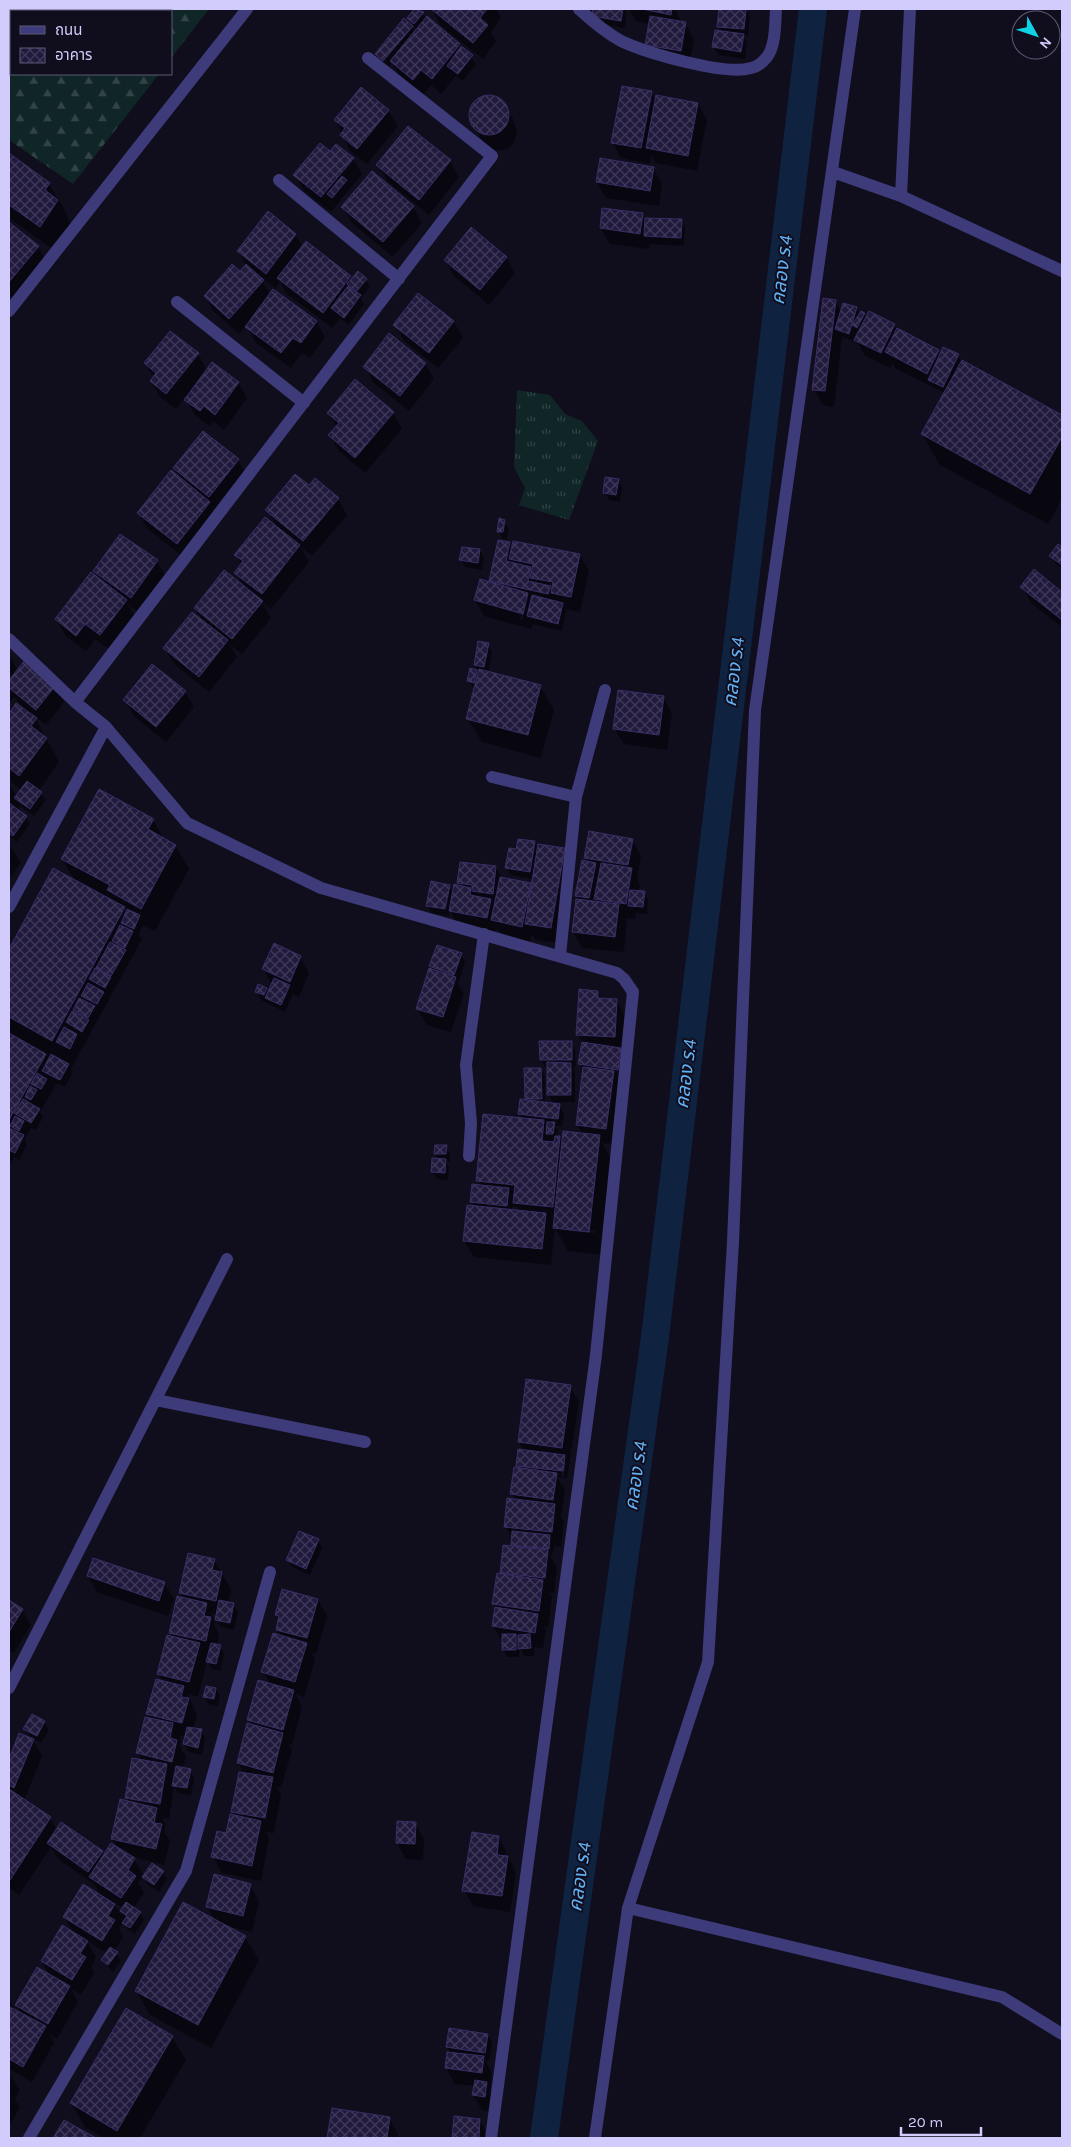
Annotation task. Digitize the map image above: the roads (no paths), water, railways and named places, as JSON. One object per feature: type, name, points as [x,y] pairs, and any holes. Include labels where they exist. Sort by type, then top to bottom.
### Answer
[{"type":"street","points":[[9,311],[247,9]]},
{"type":"street","points":[[578,9],[600,28],[623,41],[675,59],[730,70],[752,68],[766,58],[772,46],[776,9]]},
{"type":"street","points":[[595,2138],[628,1908],[708,1662],[733,1242],[755,710],[856,9]]},
{"type":"street","points":[[901,196],[910,9]]},
{"type":"street","points":[[75,702],[492,156],[368,58]]},
{"type":"street","points":[[833,172],[901,196],[1062,271]]},
{"type":"street","points":[[279,180],[399,279]]},
{"type":"street","points":[[177,302],[304,403]]},
{"type":"street","points":[[9,639],[75,702],[106,727],[187,823],[321,888],[617,973],[633,992],[596,1355],[491,2138]]},
{"type":"street","points":[[560,956],[576,797],[605,690]]},
{"type":"street","points":[[9,907],[106,727]]},
{"type":"street","points":[[492,778],[576,797]]},
{"type":"street","points":[[468,1156],[471,1124],[466,1065],[484,934]]},
{"type":"street","points":[[9,1688],[227,1259]]},
{"type":"street","points":[[156,1400],[365,1442]]},
{"type":"street","points":[[29,2138],[186,1871],[270,1572]]},
{"type":"street","points":[[628,1908],[1002,1997],[1062,2034]]},
{"type":"waterway","name":"คลอง ร.4","points":[[544,2138],[655,1337],[813,9]]}]
